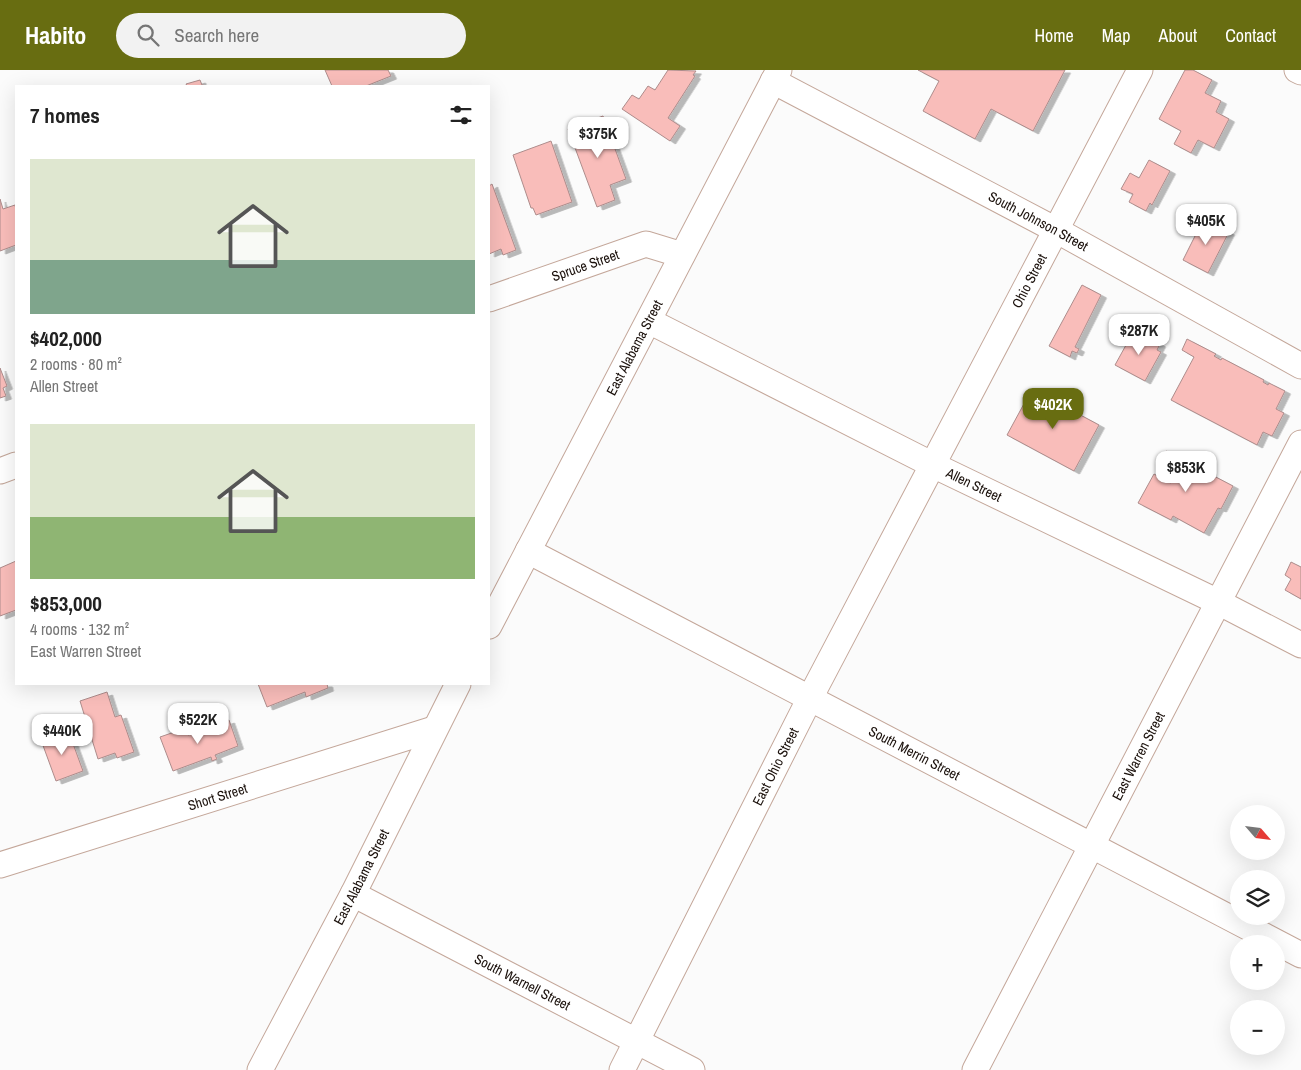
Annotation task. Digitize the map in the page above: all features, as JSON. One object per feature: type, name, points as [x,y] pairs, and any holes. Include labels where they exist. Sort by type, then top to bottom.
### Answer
[{"type":"street","name":"Ohio Street","points":[[933,466],[1140,70]]},
{"type":"street","points":[[1297,70],[1301,72]]},
{"type":"street","name":"South Johnson Street","points":[[776,76],[1301,366]]},
{"type":"street","name":"East Alabama Street","points":[[490,624],[776,76]]},
{"type":"street","name":"Spruce Street","points":[[490,299],[646,244],[682,255]]},
{"type":"street","name":"Allen Street","points":[[649,322],[933,466],[1218,602],[1301,645]]},
{"type":"street","name":"East Warren Street","points":[[975,1070],[1301,443]]},
{"type":"street","points":[[0,471],[15,465]]},
{"type":"street","name":"East Ohio Street","points":[[622,1070],[810,698],[933,466]]},
{"type":"street","name":"South Merrin Street","points":[[528,551],[1301,955]]},
{"type":"street","name":"East Alabama Street","points":[[260,1070],[353,894],[457,685]]},
{"type":"street","name":"Short Street","points":[[0,865],[434,729]]},
{"type":"street","name":"South Warnell Street","points":[[353,894],[692,1070]]},
{"type":"building","points":[[325,70],[388,70],[391,76],[368,85],[332,85]]},
{"type":"building","points":[[668,70],[696,71],[693,75],[695,76],[668,118],[680,126],[670,141],[622,109],[632,95],[639,99],[648,86],[655,90]]},
{"type":"building","points":[[918,70],[1065,70],[1033,131],[991,109],[975,139],[923,111],[939,81]]},
{"type":"building","points":[[1185,70],[1193,70],[1212,80],[1205,93],[1221,101],[1216,112],[1229,119],[1214,148],[1198,140],[1191,153],[1174,144],[1181,131],[1159,119]]},
{"type":"building","points":[[200,80],[202,85],[186,85]]},
{"type":"building","points":[[603,116],[626,179],[610,185],[615,200],[597,207],[568,129]]},
{"type":"building","points":[[551,141],[572,202],[536,215],[533,208],[531,208],[513,155]]},
{"type":"building","points":[[1149,160],[1170,171],[1152,205],[1150,203],[1146,211],[1129,202],[1133,194],[1121,189],[1130,173],[1139,178]]},
{"type":"building","points":[[492,184],[516,250],[503,255],[501,249],[490,254],[490,185]]},
{"type":"building","points":[[0,199],[3,209],[15,205],[15,245],[0,251]]},
{"type":"building","points":[[1203,220],[1229,232],[1208,273],[1183,260]]},
{"type":"building","points":[[1082,285],[1101,295],[1075,347],[1079,349],[1077,353],[1072,351],[1070,357],[1049,346]]},
{"type":"building","points":[[1137,331],[1160,344],[1157,350],[1161,352],[1145,381],[1115,365],[1131,336],[1134,337]]},
{"type":"building","points":[[1187,339],[1216,354],[1214,356],[1221,360],[1222,358],[1264,380],[1263,382],[1268,385],[1269,383],[1285,391],[1276,409],[1284,413],[1272,436],[1263,432],[1257,445],[1171,400],[1194,357],[1182,350]]},
{"type":"building","points":[[0,368],[7,386],[3,388],[6,396],[0,398]]},
{"type":"building","points":[[1032,389],[1099,425],[1074,471],[1007,435]]},
{"type":"building","points":[[1166,451],[1233,486],[1221,509],[1218,508],[1204,533],[1173,516],[1171,520],[1138,503],[1154,474],[1171,483],[1174,477],[1157,468]]},
{"type":"building","points":[[15,561],[15,610],[0,616],[0,568]]},
{"type":"building","points":[[1291,562],[1301,567],[1301,599],[1285,590],[1291,579],[1285,575]]},
{"type":"building","points":[[258,685],[327,685],[328,688],[306,697],[305,692],[267,707]]},
{"type":"building","points":[[107,692],[115,717],[121,715],[134,752],[117,758],[115,753],[98,759],[80,701]]},
{"type":"building","points":[[229,720],[238,746],[215,755],[217,759],[212,761],[211,757],[173,771],[160,737],[186,728],[188,735]]},
{"type":"building","points":[[68,730],[83,771],[56,781],[41,740]]}]
